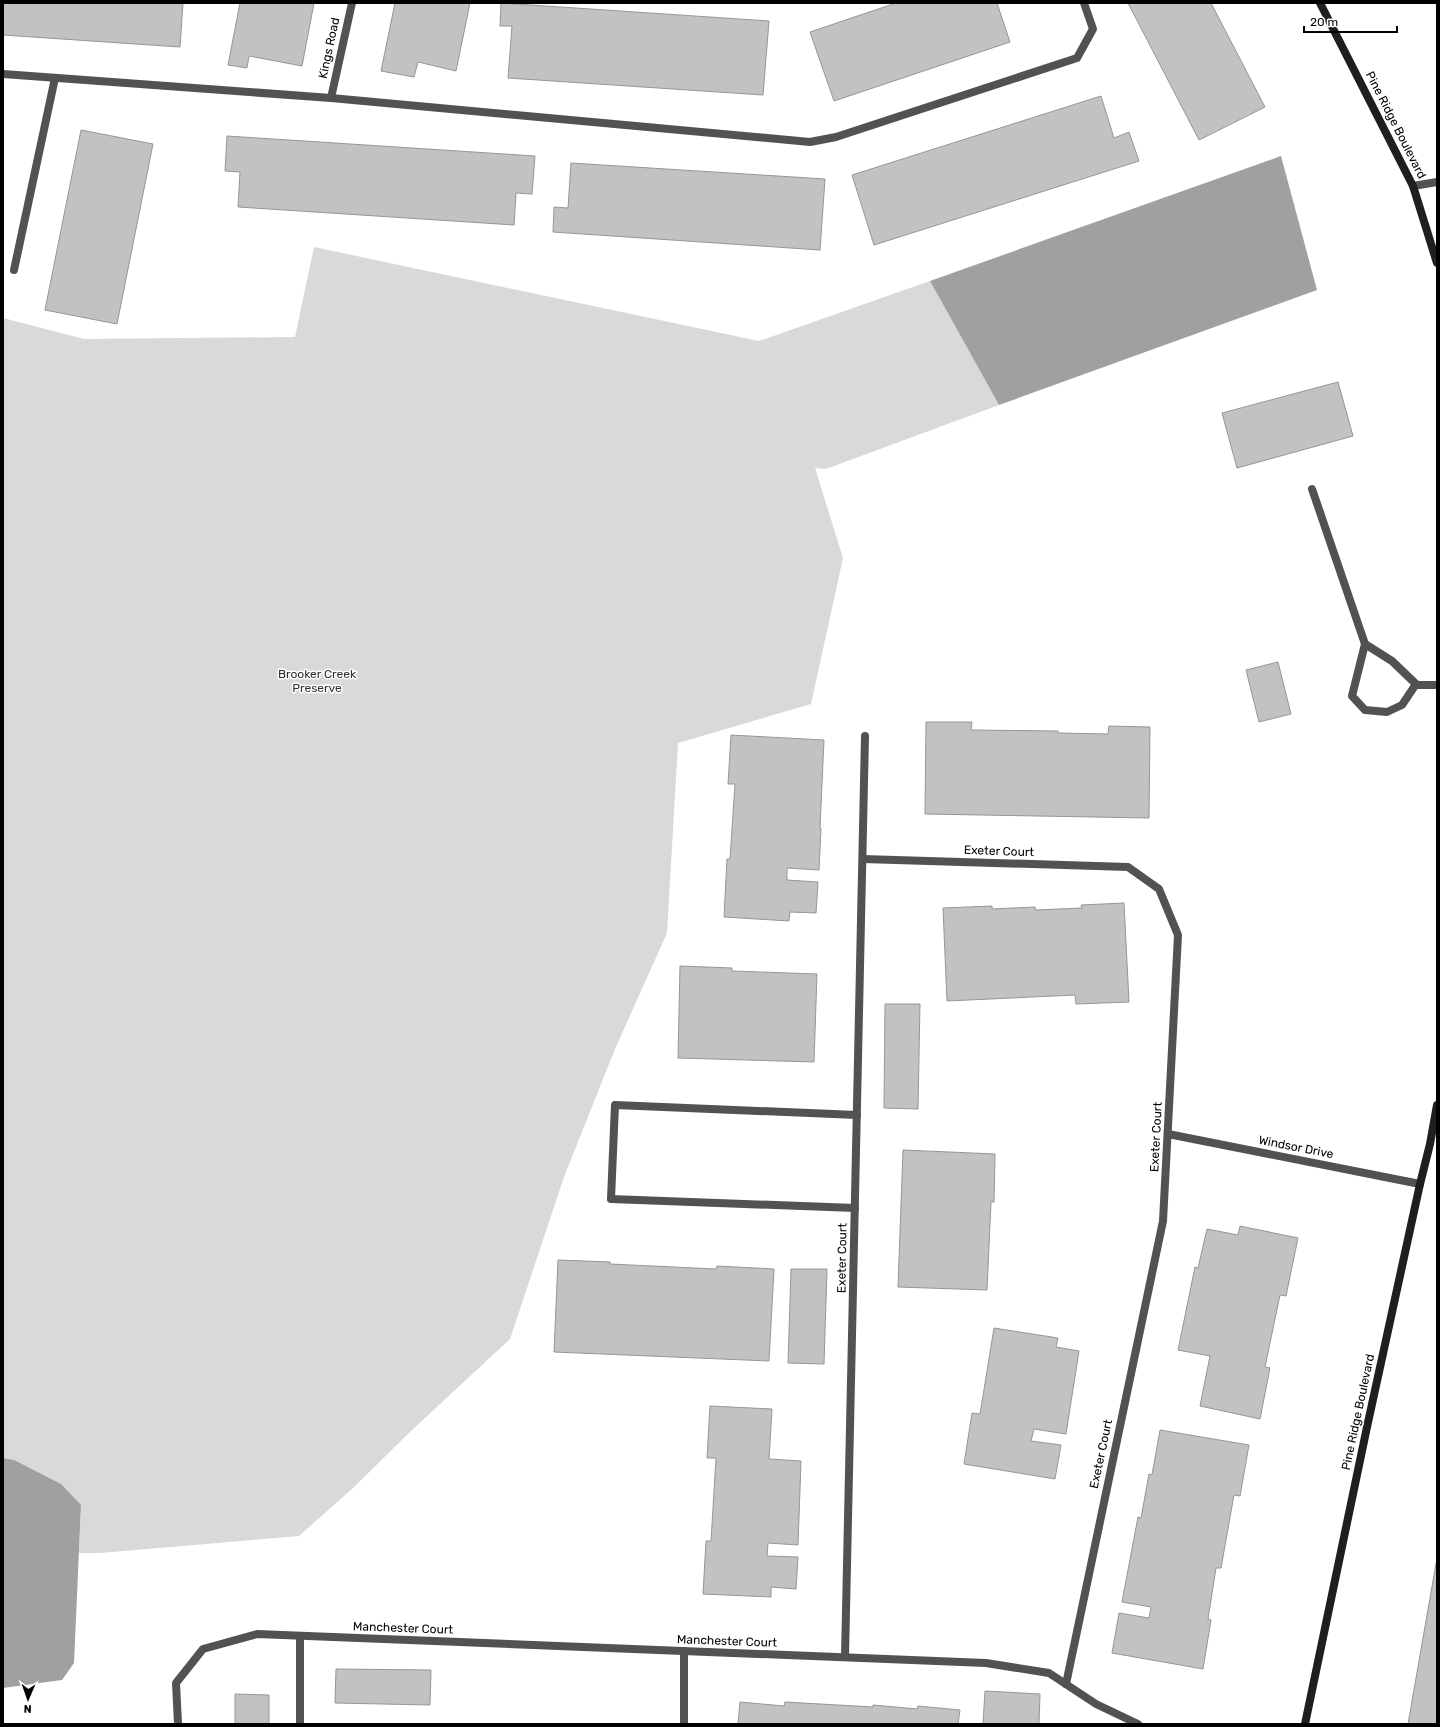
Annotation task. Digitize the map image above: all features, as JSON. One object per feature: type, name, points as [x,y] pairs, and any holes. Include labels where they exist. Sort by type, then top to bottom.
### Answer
[{"type":"street","name":"Kings Road","points":[[330,98],[352,3]]},
{"type":"street","points":[[3,74],[330,98],[810,142],[836,137],[1077,58],[1093,29],[1084,3]]},
{"type":"street","name":"Pine Ridge Boulevard","points":[[1320,3],[1414,186],[1437,263]]},
{"type":"street","points":[[14,270],[55,78]]},
{"type":"street","points":[[1414,186],[1437,182]]},
{"type":"street","points":[[1312,489],[1365,644],[1352,696],[1365,710],[1387,712],[1402,705],[1416,684]]},
{"type":"street","points":[[1365,644],[1392,661],[1416,684],[1437,685]]},
{"type":"street","name":"Exeter Court","points":[[845,1657],[865,736]]},
{"type":"street","name":"Exeter Court","points":[[862,859],[1128,867],[1159,889],[1178,935],[1163,1221],[1066,1684]]},
{"type":"street","points":[[855,1208],[611,1199],[615,1105],[857,1115]]},
{"type":"street","name":"Pine Ridge Boulevard","points":[[1305,1724],[1367,1427],[1420,1184],[1434,1144],[1437,1105]]},
{"type":"street","name":"Windsor Drive","points":[[1168,1134],[1420,1184]]},
{"type":"street","name":"Manchester Court","points":[[178,1724],[176,1683],[203,1649],[257,1634],[986,1663],[1049,1673],[1096,1704],[1138,1724]]},
{"type":"street","points":[[300,1636],[300,1724]]},
{"type":"street","points":[[684,1651],[684,1724]]},
{"type":"green space","name":"Brooker Creek Preserve","points":[[314,247],[759,341],[930,281],[999,405],[826,469],[815,468],[843,558],[811,704],[678,743],[667,933],[615,1049],[564,1177],[510,1339],[411,1431],[352,1489],[299,1536],[100,1553],[79,1553],[81,1505],[14,1460],[3,1458],[3,318],[84,339],[295,337]]},
{"type":"shaded area","points":[[1281,156],[1317,290],[999,405],[930,281]]},
{"type":"shaded area","points":[[3,1458],[14,1460],[61,1484],[81,1505],[74,1663],[62,1680],[3,1688]]},
{"type":"building","points":[[3,3],[183,3],[180,47],[3,35]]},
{"type":"building","points":[[240,3],[314,3],[302,66],[249,56],[247,68],[228,65]]},
{"type":"building","points":[[395,3],[470,3],[456,71],[418,62],[414,77],[381,71]]},
{"type":"building","points":[[501,3],[769,21],[763,95],[508,78],[512,26],[500,26]]},
{"type":"building","points":[[896,3],[997,3],[1010,42],[834,101],[810,32]]},
{"type":"building","points":[[1128,3],[1211,3],[1265,107],[1199,140]]},
{"type":"building","points":[[1101,96],[1114,138],[1129,132],[1139,161],[874,245],[852,175]]},
{"type":"building","points":[[81,130],[153,144],[117,324],[45,310]]},
{"type":"building","points":[[227,136],[535,156],[532,194],[516,193],[514,225],[238,207],[240,172],[225,171]]},
{"type":"building","points":[[571,163],[825,179],[820,250],[553,232],[554,207],[568,208]]},
{"type":"building","points":[[1338,382],[1353,436],[1237,468],[1222,413]]},
{"type":"building","points":[[1278,662],[1291,714],[1259,722],[1246,670]]},
{"type":"building","points":[[926,722],[972,722],[971,730],[1058,731],[1058,733],[1108,734],[1109,726],[1150,727],[1149,818],[925,814]]},
{"type":"building","points":[[731,735],[824,740],[819,870],[787,868],[787,880],[818,882],[816,913],[790,912],[789,921],[724,917],[727,859],[730,859],[735,784],[728,784]]},
{"type":"building","points":[[1124,903],[1129,1002],[1076,1004],[1075,995],[947,1001],[943,908],[992,906],[992,909],[1035,907],[1036,910],[1082,908],[1081,905]]},
{"type":"building","points":[[680,966],[732,968],[732,971],[817,974],[814,1062],[678,1058]]},
{"type":"building","points":[[885,1004],[920,1004],[918,1109],[884,1108]]},
{"type":"building","points":[[903,1150],[995,1154],[994,1202],[991,1202],[987,1290],[898,1287]]},
{"type":"building","points":[[1240,1226],[1298,1238],[1286,1296],[1280,1295],[1265,1367],[1270,1368],[1260,1419],[1200,1406],[1210,1356],[1178,1350],[1195,1267],[1198,1268],[1207,1229],[1238,1235]]},
{"type":"building","points":[[558,1260],[716,1269],[717,1266],[774,1269],[769,1361],[554,1352]]},
{"type":"building","points":[[791,1269],[827,1269],[824,1364],[788,1363]]},
{"type":"building","points":[[994,1328],[1058,1338],[1056,1347],[1079,1351],[1066,1434],[1034,1429],[1031,1441],[1061,1445],[1055,1479],[964,1464],[972,1413],[980,1414]]},
{"type":"building","points":[[710,1406],[772,1409],[769,1459],[801,1461],[798,1545],[768,1543],[767,1556],[798,1557],[796,1589],[771,1587],[771,1597],[703,1594],[706,1541],[711,1541],[716,1458],[707,1458]]},
{"type":"building","points":[[1160,1430],[1249,1445],[1240,1496],[1234,1495],[1221,1568],[1216,1568],[1208,1619],[1211,1620],[1203,1669],[1112,1653],[1119,1613],[1149,1618],[1151,1607],[1122,1602],[1138,1517],[1141,1518],[1149,1474],[1152,1475]]},
{"type":"building","points":[[1437,1558],[1437,1724],[1408,1724]]},
{"type":"building","points":[[336,1669],[431,1670],[430,1705],[335,1703]]},
{"type":"building","points":[[985,1691],[1040,1694],[1039,1724],[983,1724]]},
{"type":"building","points":[[235,1694],[269,1695],[269,1724],[235,1724]]},
{"type":"building","points":[[740,1702],[784,1706],[785,1702],[873,1707],[873,1705],[917,1709],[918,1706],[960,1710],[958,1724],[738,1724]]}]
